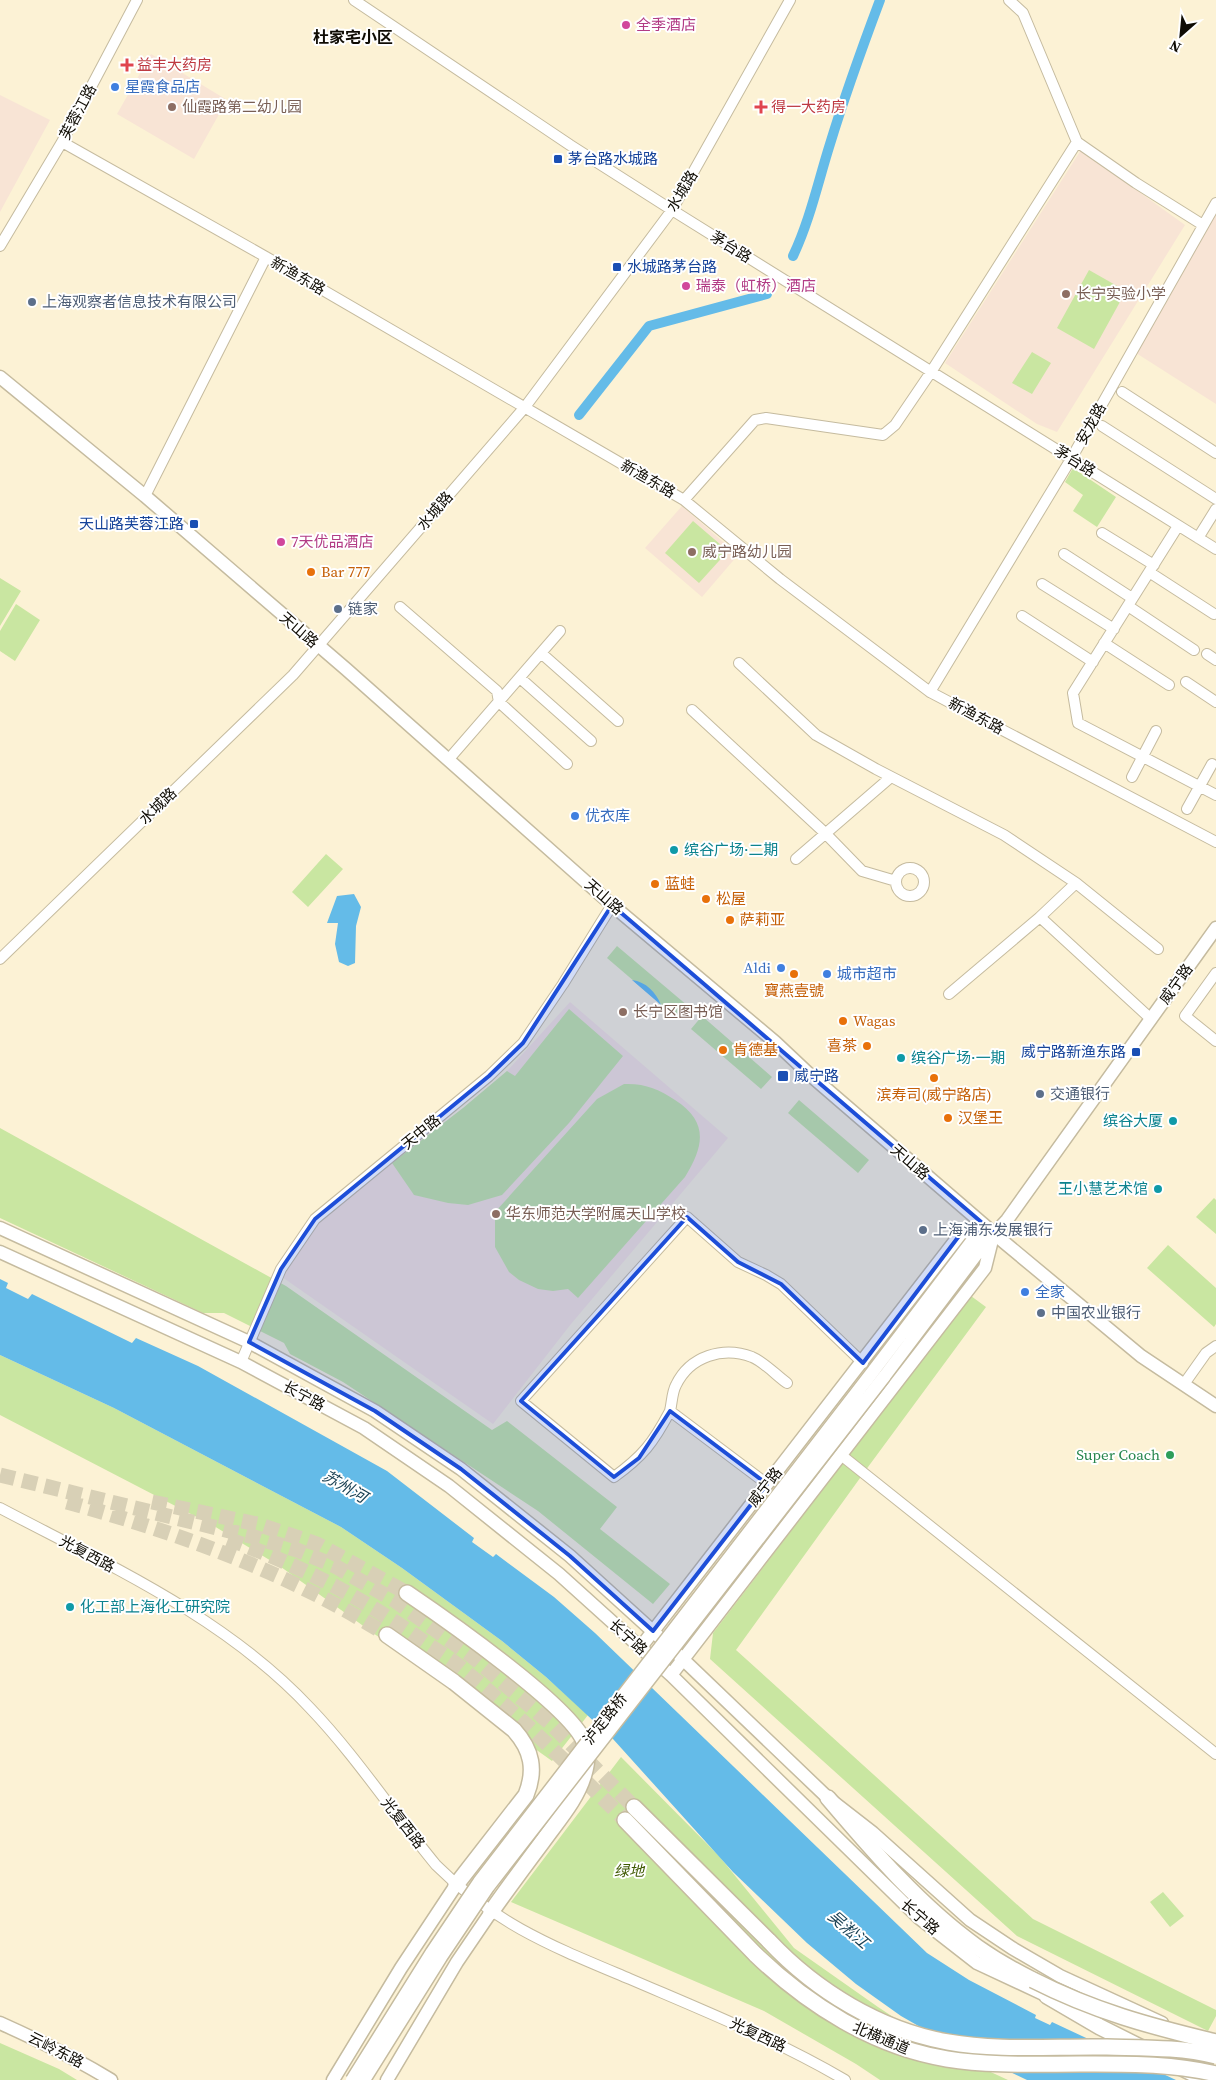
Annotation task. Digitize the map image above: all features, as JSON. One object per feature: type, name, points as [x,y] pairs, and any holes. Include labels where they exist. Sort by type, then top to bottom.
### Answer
[{"type":"highway","points":[[406,1593],[437,1613],[520,1676],[568,1717],[585,1743],[587,1758],[585,1773],[573,1800],[491,1912]]},
{"type":"highway","points":[[387,1635],[454,1682],[504,1722],[522,1738],[531,1758],[532,1778],[526,1795],[456,1885]]},
{"type":"highway","points":[[828,1798],[875,1853],[914,1893],[948,1924],[977,1947],[1006,1966],[1060,1994],[1115,2016],[1216,2042]]},
{"type":"highway","name":"北横通道","points":[[634,1807],[769,1942],[806,1976],[878,2019],[921,2036],[976,2046],[1178,2049],[1216,2056]]},
{"type":"highway","name":"北横通道","points":[[624,1820],[756,1955],[796,1990],[831,2013],[871,2035],[917,2053],[974,2063],[1162,2066],[1211,2074]]},
{"type":"highway","points":[[1047,1996],[1100,2027],[1170,2061],[1211,2074]]},
{"type":"main road","name":"天山路","points":[[0,377],[145,496],[346,669],[612,905],[775,1042],[809,1074],[994,1234],[1141,1356],[1216,1406]]},
{"type":"main road","name":"威宁路","points":[[671,1675],[985,1268],[994,1234],[1007,1220],[1215,932]]},
{"type":"main road","name":"长宁路","points":[[0,1228],[249,1342],[375,1411],[461,1469],[570,1556],[683,1659],[828,1798],[873,1833],[970,1920],[1012,1948],[1060,1976],[1216,2048]]},
{"type":"main road","name":"威宁路","points":[[640,1648],[863,1363],[962,1232],[994,1234]]},
{"type":"main road","name":"威宁路","points":[[879,1373],[972,1241],[994,1234]]},
{"type":"main road","name":"长宁路","points":[[0,1252],[240,1362],[364,1428],[449,1486],[559,1574],[671,1675],[918,1917],[977,1963],[1211,2074]]},
{"type":"main road","name":"泸定路桥","points":[[352,2080],[432,1952],[479,1882],[879,1373]]},
{"type":"main road","name":"泸定路桥","points":[[364,2080],[441,1957],[488,1887],[879,1373]]},
{"type":"main road","points":[[333,2080],[401,1968],[456,1885]]},
{"type":"main road","points":[[387,2080],[453,1969],[491,1912]]},
{"type":"main road","name":"云岭东路","points":[[0,2023],[52,2047],[111,2080]]},
{"type":"street","name":"芙蓉江路","points":[[0,246],[13,221],[62,142],[138,0]]},
{"type":"street","name":"茅台路","points":[[354,0],[570,145],[672,210],[1216,549]]},
{"type":"street","name":"水城路","points":[[0,959],[294,675],[317,646],[525,407],[672,210],[790,0]]},
{"type":"street","points":[[1009,0],[1023,14],[1077,142],[1136,183],[1204,225]]},
{"type":"street","name":"新渔东路","points":[[62,142],[266,257],[684,500],[780,579],[930,692],[1216,842]]},
{"type":"street","points":[[684,500],[755,420],[766,418],[883,435],[895,425],[931,372],[1077,142]]},
{"type":"street","name":"安龙路","points":[[930,692],[1071,459],[1216,203]]},
{"type":"street","name":"芙蓉江路","points":[[0,236],[13,221]]},
{"type":"street","points":[[145,496],[266,257]]},
{"type":"street","points":[[1122,392],[1216,453]]},
{"type":"street","points":[[1102,426],[1216,499]]},
{"type":"street","points":[[1198,538],[1216,510]]},
{"type":"street","points":[[1178,526],[1073,693],[1078,723],[1216,795]]},
{"type":"street","points":[[1102,532],[1214,614]]},
{"type":"street","points":[[1064,554],[1194,650]]},
{"type":"street","points":[[1042,584],[1114,628]]},
{"type":"street","points":[[400,607],[496,690],[499,702],[567,764]]},
{"type":"street","points":[[1022,616],[1093,662]]},
{"type":"street","points":[[448,760],[560,632]]},
{"type":"street","points":[[1104,643],[1169,685]]},
{"type":"street","points":[[541,653],[618,721]]},
{"type":"street","points":[[1207,654],[1216,660]]},
{"type":"street","points":[[739,663],[816,735],[891,777],[1004,835],[1076,883],[1158,949]]},
{"type":"street","points":[[520,678],[591,741]]},
{"type":"street","points":[[1186,682],[1216,702]]},
{"type":"street","points":[[692,710],[825,833],[862,871],[896,881]]},
{"type":"street","points":[[1132,777],[1156,731]]},
{"type":"street","points":[[1187,809],[1212,764]]},
{"type":"street","points":[[796,859],[891,777]]},
{"type":"street","points":[[949,994],[1040,917],[1076,883]]},
{"type":"street","name":"天中路","points":[[240,1362],[281,1269],[315,1219],[489,1076],[523,1043],[568,977],[612,905]]},
{"type":"street","points":[[1040,917],[1151,1019]]},
{"type":"street","points":[[1216,973],[1185,1016],[1216,1041]]},
{"type":"street","points":[[787,1383],[754,1358],[729,1351],[706,1356],[686,1370],[675,1386],[670,1411],[658,1434],[639,1458],[614,1477],[521,1401],[687,1217],[738,1262],[781,1284],[863,1363]]},
{"type":"street","points":[[1184,1384],[1206,1353],[1216,1346]]},
{"type":"street","points":[[670,1411],[767,1484]]},
{"type":"street","points":[[841,1455],[1216,1754]]},
{"type":"street","name":"光复西路","points":[[0,1508],[163,1594],[220,1631],[264,1664],[310,1708],[424,1851],[456,1885],[491,1912],[542,1941],[776,2043],[845,2080]]},
{"type":"street","points":[[1211,2074],[1216,2048]]},
{"type":"highlighted area","points":[[612,905],[994,1233],[962,1232],[863,1363],[781,1284],[738,1262],[687,1217],[521,1401],[614,1477],[639,1458],[670,1411],[767,1484],[653,1631],[570,1556],[461,1469],[375,1411],[249,1342],[281,1269],[315,1219],[489,1076],[523,1043]]},
{"type":"shaded area","name":"仙霞路第二幼儿园","points":[[151,54],[227,100],[194,159],[117,114]]},
{"type":"shaded area","points":[[0,95],[50,120],[0,212]]},
{"type":"shaded area","name":"长宁实验小学","points":[[1081,150],[1185,225],[1057,432],[1037,424],[945,363]]},
{"type":"shaded area","points":[[1216,211],[1216,404],[1136,353]]},
{"type":"shaded area","name":"威宁路幼儿园","points":[[682,506],[738,555],[702,597],[645,548]]},
{"type":"shaded area","name":"华东师范大学附属天山学校","points":[[570,1002],[728,1138],[571,1324],[493,1424],[282,1277],[313,1228],[342,1201],[463,1108],[507,1071]]},
{"type":"green space","points":[[1089,270],[1126,291],[1094,349],[1057,328]]},
{"type":"green space","points":[[1032,352],[1051,363],[1032,394],[1012,383]]},
{"type":"green space","points":[[1073,468],[1116,497],[1097,527],[1073,511],[1083,495],[1065,482]]},
{"type":"green space","points":[[693,521],[728,551],[699,583],[665,553]]},
{"type":"green space","points":[[0,578],[21,591],[0,626]]},
{"type":"green space","points":[[16,604],[40,620],[15,661],[0,651],[0,631]]},
{"type":"green space","points":[[326,854],[343,869],[308,907],[292,892]]},
{"type":"green space","points":[[617,946],[688,1006],[677,1018],[607,958]]},
{"type":"green space","points":[[569,1009],[623,1056],[569,1123],[502,1195],[468,1205],[448,1203],[414,1195],[392,1163],[507,1071],[515,1076]]},
{"type":"green space","points":[[702,1016],[772,1077],[761,1089],[691,1029]]},
{"type":"green space","points":[[624,1084],[645,1086],[657,1090],[686,1108],[694,1117],[700,1135],[699,1145],[691,1166],[685,1177],[578,1298],[568,1289],[553,1291],[538,1289],[519,1280],[509,1272],[495,1247],[495,1212],[597,1099]]},
{"type":"green space","points":[[799,1100],[869,1160],[858,1173],[788,1113]]},
{"type":"green space","points":[[0,1128],[286,1286],[492,1430],[507,1421],[617,1507],[600,1529],[670,1584],[653,1604],[538,1511],[343,1382],[290,1354],[284,1343],[224,1313],[203,1313],[0,1218]]},
{"type":"green space","points":[[1214,1198],[1216,1200],[1216,1234],[1196,1217]]},
{"type":"green space","points":[[1168,1245],[1216,1288],[1216,1324],[1214,1327],[1147,1268]]},
{"type":"green space","points":[[971,1296],[986,1307],[736,1650],[1033,1919],[1216,2010],[1216,2016],[1208,2031],[1017,1936],[710,1659],[713,1633]]},
{"type":"green space","points":[[0,1355],[114,1408],[341,1527],[402,1568],[502,1641],[588,1715],[552,1761],[281,1567],[214,1526],[0,1415]]},
{"type":"green space","name":"绿地","points":[[621,1757],[719,1856],[794,1948],[943,2050],[1008,2080],[880,2080],[764,2011],[511,1902]]},
{"type":"green space","points":[[1163,1892],[1184,1916],[1170,1927],[1150,1902]]},
{"type":"green space","points":[[0,2043],[59,2069],[77,2080],[0,2080]]},
{"type":"water","points":[[354,894],[361,907],[356,926],[355,963],[348,966],[339,962],[335,944],[338,923],[327,923],[337,896]]},
{"type":"water","points":[[632,980],[650,988],[661,1005]]},
{"type":"water","points":[[0,1279],[8,1283],[6,1288],[28,1299],[32,1294],[132,1343],[136,1338],[198,1366],[387,1471],[474,1538],[472,1542],[493,1557],[496,1554],[554,1597],[595,1633],[927,1953],[969,1980],[1036,2015],[1035,2018],[1050,2025],[1052,2022],[1176,2080],[1027,2080],[936,2036],[901,2016],[856,1984],[807,1943],[733,1872],[613,1739],[546,1677],[502,1641],[402,1568],[341,1527],[114,1408],[0,1355]]},
{"type":"waterway","points":[[793,256],[809,215],[842,108],[880,0]]},
{"type":"waterway","points":[[579,415],[649,326],[767,294]]},
{"type":"tunnel","points":[[0,1475],[254,1537],[297,1550],[335,1566],[394,1600],[473,1657],[550,1723],[634,1807]]},
{"type":"tunnel","points":[[67,1502],[150,1527],[232,1556],[311,1592],[387,1635]]},
{"type":"tunnel","points":[[152,1502],[257,1524],[317,1544],[407,1593]]},
{"type":"tunnel","points":[[228,1539],[305,1571],[353,1596],[400,1625],[450,1660],[487,1689],[625,1820]]},
{"type":"place","name":"全季酒店","points":[[626,25]]},
{"type":"place","name":"益丰大药房","points":[[127,65]]},
{"type":"place","name":"星霞食品店","points":[[115,87]]},
{"type":"place","name":"仙霞路第二幼儿园","points":[[172,107]]},
{"type":"place","name":"得一大药房","points":[[761,107]]},
{"type":"place","name":"茅台路水城路","points":[[558,159]]},
{"type":"place","name":"水城路茅台路","points":[[617,267]]},
{"type":"place","name":"瑞泰（虹桥）酒店","points":[[686,286]]},
{"type":"place","name":"长宁实验小学","points":[[1066,294]]},
{"type":"place","name":"上海观察者信息技术有限公司","points":[[32,302]]},
{"type":"place","name":"天山路芙蓉江路","points":[[194,524]]},
{"type":"place","name":"7天优品酒店","points":[[281,542]]},
{"type":"place","name":"威宁路幼儿园","points":[[692,552]]},
{"type":"place","name":"Bar 777","points":[[311,572]]},
{"type":"place","name":"链家","points":[[338,609]]},
{"type":"place","name":"优衣库","points":[[575,816]]},
{"type":"place","name":"缤谷广场·二期","points":[[674,850]]},
{"type":"place","name":"蓝蛙","points":[[655,884]]},
{"type":"place","name":"松屋","points":[[706,899]]},
{"type":"place","name":"萨莉亚","points":[[730,920]]},
{"type":"place","name":"Aldi","points":[[781,968]]},
{"type":"place","name":"寶燕壹號","points":[[794,974]]},
{"type":"place","name":"城市超市","points":[[827,974]]},
{"type":"place","name":"长宁区图书馆","points":[[623,1012]]},
{"type":"place","name":"Wagas","points":[[843,1021]]},
{"type":"place","name":"喜茶","points":[[867,1046]]},
{"type":"place","name":"肯德基","points":[[723,1050]]},
{"type":"place","name":"威宁路新渔东路","points":[[1136,1052]]},
{"type":"place","name":"缤谷广场·一期","points":[[901,1058]]},
{"type":"place","name":"威宁路","points":[[783,1076]]},
{"type":"place","name":"滨寿司(威宁路店)","points":[[934,1078]]},
{"type":"place","name":"交通银行","points":[[1040,1094]]},
{"type":"place","name":"汉堡王","points":[[948,1118]]},
{"type":"place","name":"缤谷大厦","points":[[1173,1121]]},
{"type":"place","name":"王小慧艺术馆","points":[[1158,1189]]},
{"type":"place","name":"华东师范大学附属天山学校","points":[[496,1214]]},
{"type":"place","name":"上海浦东发展银行","points":[[923,1230]]},
{"type":"place","name":"全家","points":[[1025,1292]]},
{"type":"place","name":"中国农业银行","points":[[1041,1313]]},
{"type":"place","name":"Super Coach","points":[[1170,1455]]},
{"type":"place","name":"化工部上海化工研究院","points":[[70,1607]]},
{"type":"district","name":"杜家宅小区","points":[[353,37]]},
{"type":"water label","name":"苏州河","points":[[345,1486]]},
{"type":"water label","name":"吴淞江","points":[[849,1929]]}]
